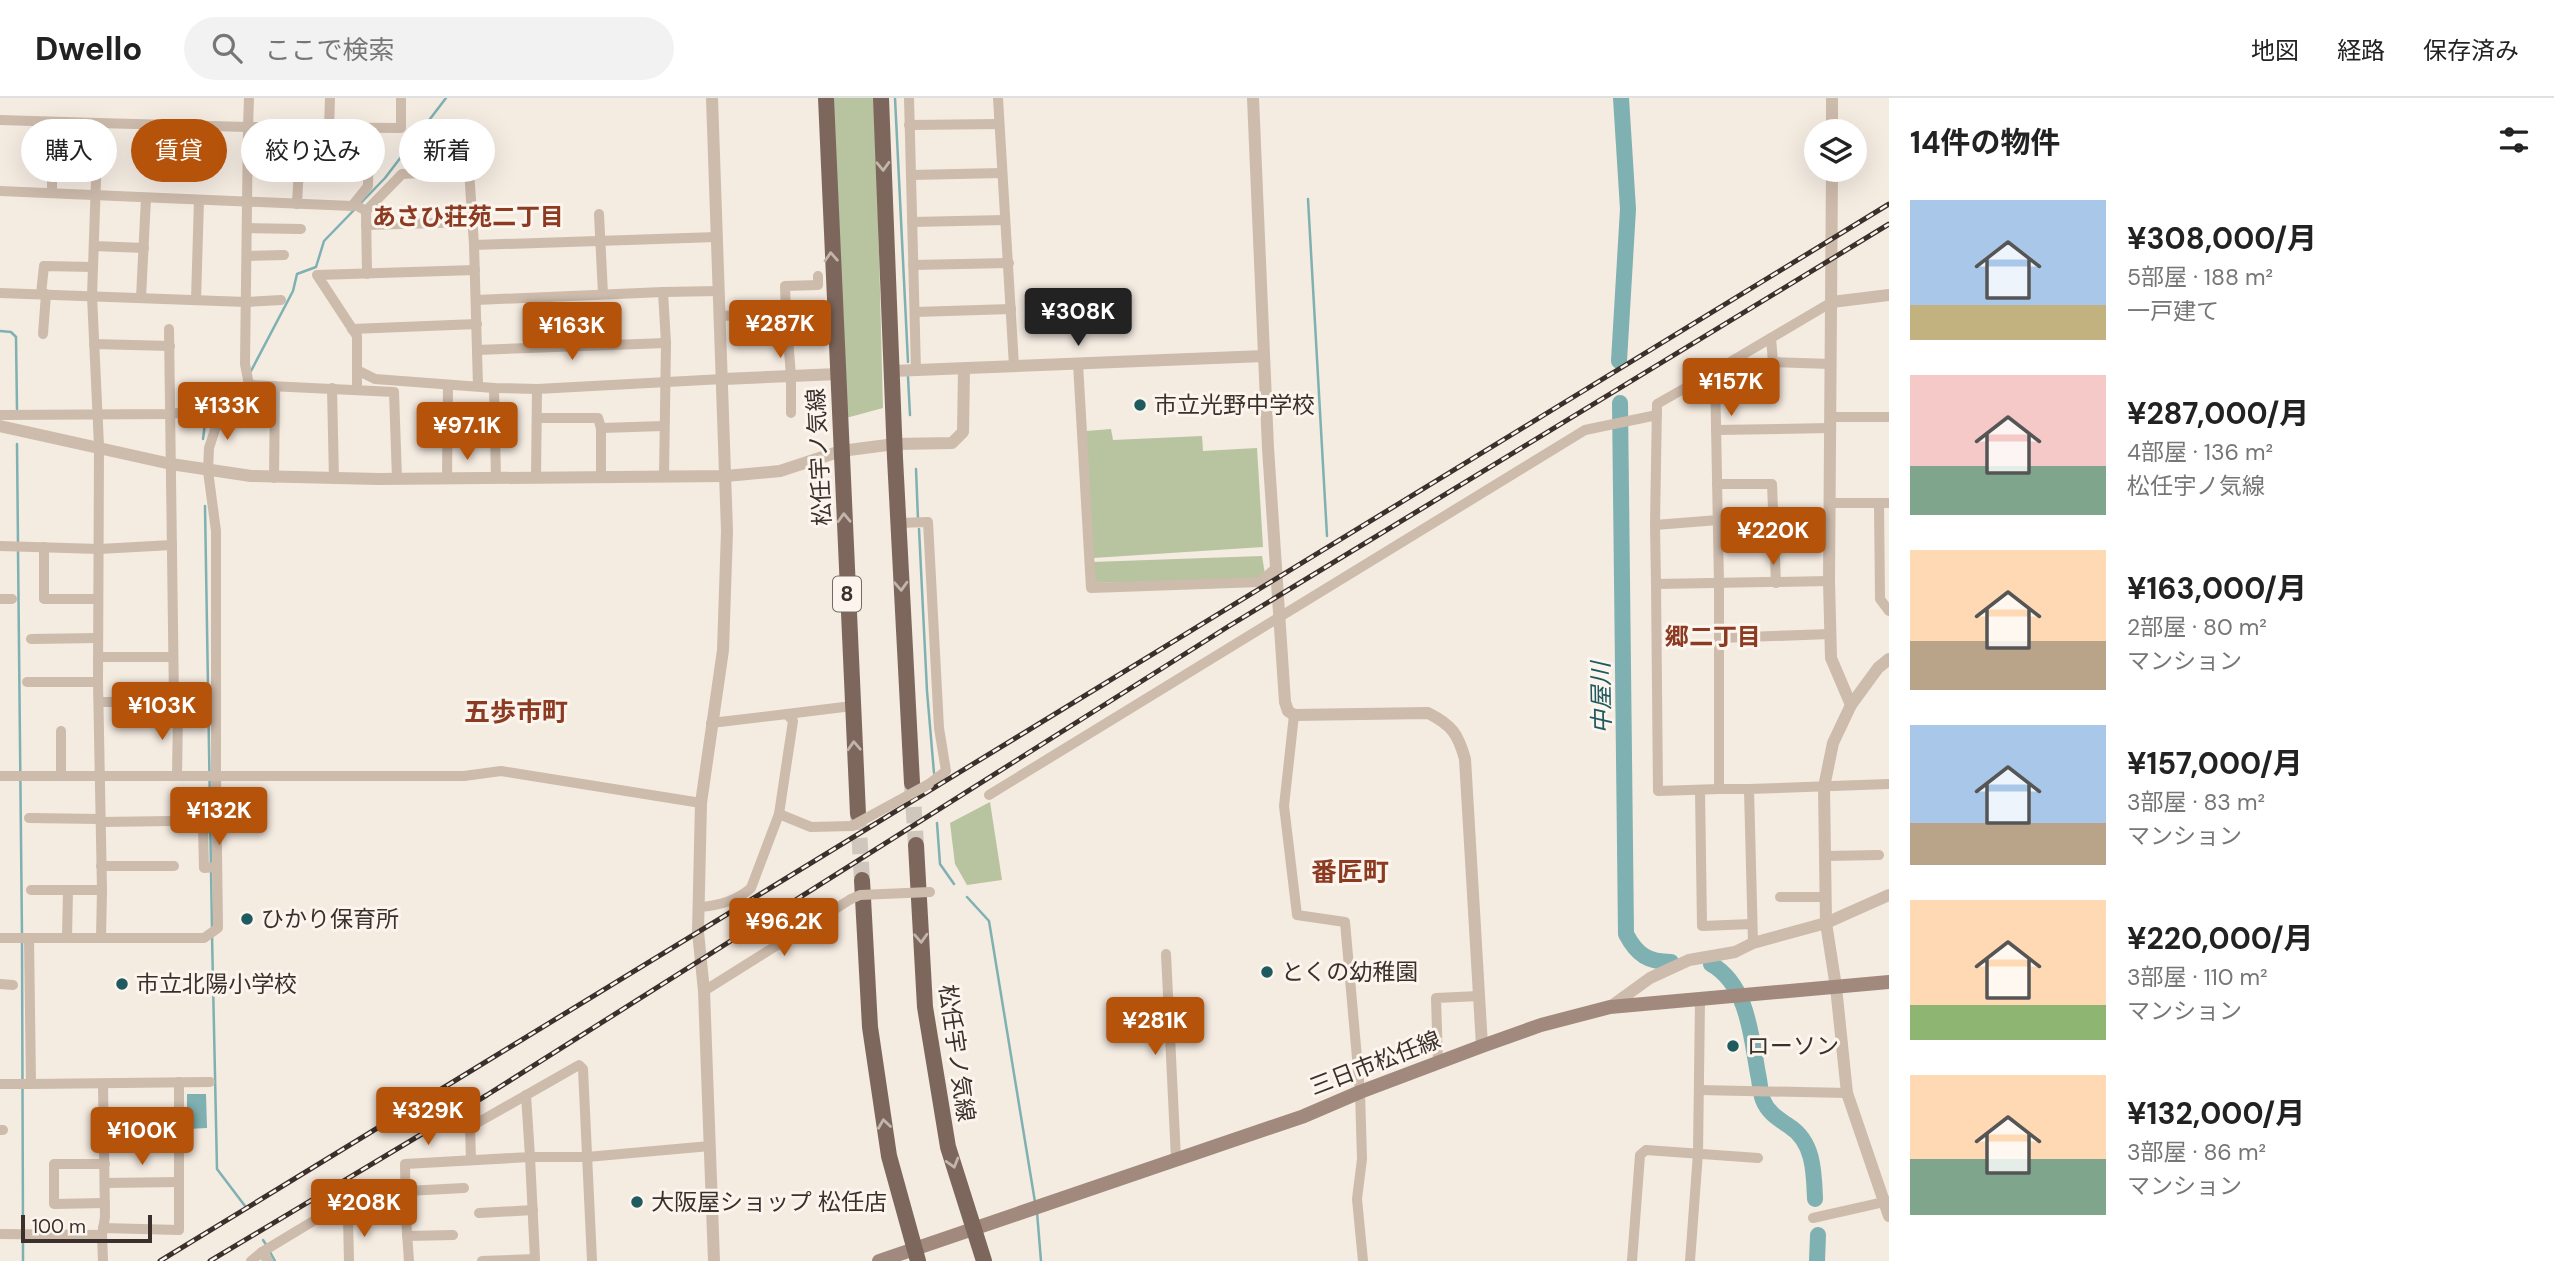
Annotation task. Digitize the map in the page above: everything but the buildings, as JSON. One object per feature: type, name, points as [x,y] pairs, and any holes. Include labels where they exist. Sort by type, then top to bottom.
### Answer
[{"type":"main road","name":"松任宇ノ気線","points":[[826,98],[855,820]]},
{"type":"main road","points":[[881,98],[891,371],[912,783]]},
{"type":"main road","name":"松任宇ノ気線","points":[[916,845],[925,1007],[948,1147],[984,1261]]},
{"type":"main road","points":[[862,880],[870,1027],[889,1156],[916,1255]]},
{"type":"main road","name":"三日市松任線","points":[[878,1261],[916,1255],[972,1229],[1304,1116],[1438,1062],[1542,1025],[1610,1007],[1889,982]]},
{"type":"street","points":[[248,119],[249,98]]},
{"type":"street","points":[[329,119],[330,98]]},
{"type":"street","points":[[385,128],[401,128],[401,98]]},
{"type":"street","points":[[712,98],[727,531],[723,650],[701,803],[698,937],[704,991],[714,1261]]},
{"type":"street","points":[[909,98],[916,371]]},
{"type":"street","points":[[998,98],[1014,366]]},
{"type":"street","points":[[1252,98],[1284,702],[1288,711],[1294,715],[1428,713],[1446,722],[1459,739],[1465,759],[1482,1046]]},
{"type":"street","points":[[1832,98],[1832,119]]},
{"type":"street","points":[[0,120],[21,121]]},
{"type":"street","points":[[117,124],[241,127]]},
{"type":"street","points":[[909,125],[999,124]]},
{"type":"street","points":[[0,191],[360,207],[402,174],[470,170],[478,386]]},
{"type":"street","points":[[911,175],[1002,173]]},
{"type":"street","points":[[52,182],[52,193]]},
{"type":"street","points":[[96,182],[92,296],[99,446],[101,937]]},
{"type":"street","points":[[0,938],[204,938],[212,932],[217,867],[211,776],[216,531],[208,471],[209,447],[220,409],[244,386],[248,378],[247,182]]},
{"type":"street","points":[[297,204],[298,182]]},
{"type":"street","points":[[367,274],[366,225],[360,207],[368,182]]},
{"type":"street","points":[[1832,182],[1830,657],[1851,705]]},
{"type":"street","points":[[141,298],[146,198]]},
{"type":"street","points":[[196,300],[199,200]]},
{"type":"street","points":[[599,214],[603,295]]},
{"type":"street","points":[[912,222],[1005,220]]},
{"type":"street","points":[[366,225],[472,222]]},
{"type":"street","points":[[247,228],[301,229]]},
{"type":"street","points":[[474,245],[717,237]]},
{"type":"street","points":[[94,247],[144,248]]},
{"type":"street","points":[[247,256],[284,255]]},
{"type":"street","points":[[913,265],[1009,263]]},
{"type":"street","points":[[43,334],[44,266],[93,267]]},
{"type":"street","points":[[357,388],[357,336],[317,275],[475,270]]},
{"type":"street","points":[[791,413],[785,286],[818,285],[818,276]]},
{"type":"street","points":[[476,300],[719,291]]},
{"type":"street","points":[[663,292],[666,343],[664,477]]},
{"type":"street","points":[[0,293],[246,302],[281,300]]},
{"type":"street","points":[[1889,295],[1832,302],[1657,404],[1655,525],[1658,791],[1889,786]]},
{"type":"street","points":[[915,312],[1011,309]]},
{"type":"street","points":[[720,316],[786,313]]},
{"type":"street","points":[[352,329],[477,324]]},
{"type":"street","points":[[169,329],[174,702],[178,713],[177,776]]},
{"type":"street","points":[[1771,338],[1773,362],[1831,364]]},
{"type":"street","points":[[478,349],[666,343]]},
{"type":"street","points":[[94,344],[170,346]]},
{"type":"street","points":[[891,371],[1264,356]]},
{"type":"street","points":[[1078,364],[1091,588],[1260,582],[1276,568]]},
{"type":"street","points":[[0,426],[171,464],[274,478],[726,476],[780,471],[841,451],[895,444],[952,443],[963,432],[964,369]]},
{"type":"street","points":[[357,370],[375,379],[537,389],[838,374]]},
{"type":"street","points":[[1715,371],[1719,789]]},
{"type":"street","points":[[248,378],[275,387],[394,391],[397,479]]},
{"type":"street","points":[[447,479],[448,384]]},
{"type":"street","points":[[274,478],[275,387]]},
{"type":"street","points":[[332,388],[334,479]]},
{"type":"street","points":[[494,388],[495,478]]},
{"type":"street","points":[[536,478],[537,389]]},
{"type":"street","points":[[0,415],[170,414],[220,409]]},
{"type":"street","points":[[989,795],[1586,430],[1657,415]]},
{"type":"street","points":[[1716,430],[1830,423],[1889,416]]},
{"type":"street","points":[[537,418],[598,418],[601,428],[601,478]]},
{"type":"street","points":[[601,428],[664,426]]},
{"type":"street","points":[[1717,484],[1772,484],[1776,583]]},
{"type":"street","points":[[1829,503],[1884,503],[1880,598],[1889,611]]},
{"type":"street","points":[[1655,525],[1717,520]]},
{"type":"street","points":[[779,814],[811,827],[855,820],[929,784],[946,771],[939,728],[928,522],[898,523]]},
{"type":"street","points":[[1773,523],[1829,525]]},
{"type":"street","points":[[0,546],[99,549],[172,545]]},
{"type":"street","points":[[44,547],[44,599],[99,599]]},
{"type":"street","points":[[1656,584],[1829,581]]},
{"type":"street","points":[[0,599],[12,599]]},
{"type":"street","points":[[1719,638],[1830,634]]},
{"type":"street","points":[[31,639],[98,638]]},
{"type":"street","points":[[98,657],[173,657]]},
{"type":"street","points":[[1889,659],[1878,668],[1851,705],[1833,743],[1824,787],[1826,923],[1847,1093],[1887,1201],[1889,1216]]},
{"type":"street","points":[[26,682],[98,682]]},
{"type":"street","points":[[99,702],[174,702]]},
{"type":"street","points":[[711,723],[852,706]]},
{"type":"street","points":[[699,907],[715,906],[741,897],[751,888],[779,814],[793,721],[787,714]]},
{"type":"street","points":[[1294,715],[1284,806],[1297,915],[1345,922],[1360,1092],[1362,1159],[1357,1199],[1363,1261]]},
{"type":"street","points":[[61,731],[61,776]]},
{"type":"street","points":[[0,776],[464,776],[501,771],[701,803]]},
{"type":"street","points":[[1749,789],[1753,943]]},
{"type":"street","points":[[1700,790],[1702,926],[1752,924]]},
{"type":"street","points":[[29,818],[172,821]]},
{"type":"street","points":[[216,825],[203,826],[204,868],[217,867]]},
{"type":"street","points":[[1825,856],[1879,855]]},
{"type":"street","points":[[101,866],[174,866]]},
{"type":"street","points":[[31,890],[102,890]]},
{"type":"street","points":[[67,937],[68,890]]},
{"type":"street","points":[[704,991],[860,895],[930,892]]},
{"type":"street","points":[[1610,1007],[1650,978],[1689,960],[1735,952],[1753,943],[1826,923],[1889,895]]},
{"type":"street","points":[[1780,897],[1826,897]]},
{"type":"street","points":[[24,938],[26,1084]]},
{"type":"street","points":[[1166,954],[1176,1159]]},
{"type":"street","points":[[0,984],[13,985]]},
{"type":"street","points":[[1438,1062],[1436,998],[1479,996]]},
{"type":"street","points":[[1690,1261],[1698,1153],[1700,1000]]},
{"type":"street","points":[[471,1160],[470,1127],[579,1065],[583,1069],[592,1261]]},
{"type":"street","points":[[0,1234],[179,1230],[179,1082]]},
{"type":"street","points":[[0,1084],[210,1082]]},
{"type":"street","points":[[103,1084],[103,1261]]},
{"type":"street","points":[[1699,1090],[1847,1093]]},
{"type":"street","points":[[482,1261],[535,1260],[526,1095]]},
{"type":"street","points":[[105,1138],[179,1137]]},
{"type":"street","points":[[409,1261],[405,1164],[530,1157],[587,1157],[710,1146]]},
{"type":"street","points":[[1632,1261],[1640,1155],[1646,1150],[1758,1158]]},
{"type":"street","points":[[105,1164],[54,1164],[54,1204],[105,1203]]},
{"type":"street","points":[[105,1183],[179,1182]]},
{"type":"street","points":[[356,1190],[464,1188]]},
{"type":"street","points":[[1812,1218],[1887,1201]]},
{"type":"street","points":[[479,1213],[533,1210]]},
{"type":"street","points":[[251,1261],[265,1256],[315,1220],[406,1217]]},
{"type":"street","points":[[348,1218],[349,1261]]},
{"type":"street","points":[[407,1236],[453,1235]]},
{"type":"green space","points":[[833,98],[875,98],[883,408],[846,418]]},
{"type":"green space","points":[[1111,429],[1113,440],[1202,436],[1203,451],[1257,448],[1263,547],[1093,558],[1086,431]]},
{"type":"green space","points":[[1262,556],[1265,574],[1256,579],[1093,583],[1092,562]]},
{"type":"green space","points":[[990,802],[1002,880],[967,885],[955,864],[950,823]]},
{"type":"water","points":[[187,1094],[206,1094],[207,1128],[187,1129]]},
{"type":"waterway","points":[[251,371],[293,291],[297,274],[316,267],[324,241],[385,178],[446,98]]},
{"type":"waterway","points":[[895,98],[908,362]]},
{"type":"waterway","name":"中屋川","points":[[1619,361],[1628,209],[1621,98]]},
{"type":"waterway","points":[[1308,199],[1327,536]]},
{"type":"waterway","points":[[0,331],[11,332],[16,337],[17,409]]},
{"type":"waterway","points":[[908,377],[910,415]]},
{"type":"waterway","points":[[215,404],[231,390]]},
{"type":"waterway","name":"中屋川","points":[[1620,403],[1626,934],[1644,956],[1656,961],[1671,962]]},
{"type":"waterway","points":[[203,439],[209,412]]},
{"type":"waterway","points":[[17,444],[18,544]]},
{"type":"waterway","points":[[916,469],[918,519]]},
{"type":"waterway","points":[[205,506],[212,929]]},
{"type":"waterway","points":[[919,529],[934,773]]},
{"type":"waterway","points":[[18,550],[22,936]]},
{"type":"waterway","points":[[937,823],[940,864],[954,884]]},
{"type":"waterway","points":[[967,897],[989,921],[1035,1202]]},
{"type":"waterway","points":[[212,935],[217,1169],[245,1206]]},
{"type":"waterway","points":[[22,942],[23,1230]]},
{"type":"waterway","name":"中屋川","points":[[1711,964],[1733,985],[1746,1013],[1765,1105],[1797,1133],[1808,1149],[1813,1168],[1815,1199]]},
{"type":"waterway","points":[[1037,1212],[1041,1261]]},
{"type":"waterway","name":"中屋川","points":[[1817,1261],[1818,1235]]},
{"type":"waterway","points":[[23,1236],[23,1261]]},
{"type":"waterway","points":[[263,1240],[267,1246]]},
{"type":"waterway","points":[[270,1252],[275,1261]]},
{"type":"tunnel","points":[[912,783],[916,845]]},
{"type":"tunnel","points":[[858,814],[862,880]]},
{"type":"railway","points":[[160,1261],[1889,204]]},
{"type":"railway","points":[[210,1261],[487,1095],[1229,626],[1889,224]]},
{"type":"place","name":"市立光野中学校","points":[[1140,405]]},
{"type":"place","name":"ひかり保育所","points":[[247,919]]},
{"type":"place","name":"とくの幼稚園","points":[[1267,972]]},
{"type":"place","name":"市立北陽小学校","points":[[122,984]]},
{"type":"place","name":"ローソン","points":[[1733,1046]]},
{"type":"place","name":"大阪屋ショップ 松任店","points":[[637,1202]]},
{"type":"district","name":"あさひ荘苑二丁目","points":[[468,216]]},
{"type":"district","name":"郷二丁目","points":[[1713,636]]},
{"type":"district","name":"五歩市町","points":[[516,712]]},
{"type":"district","name":"番匠町","points":[[1350,872]]}]
